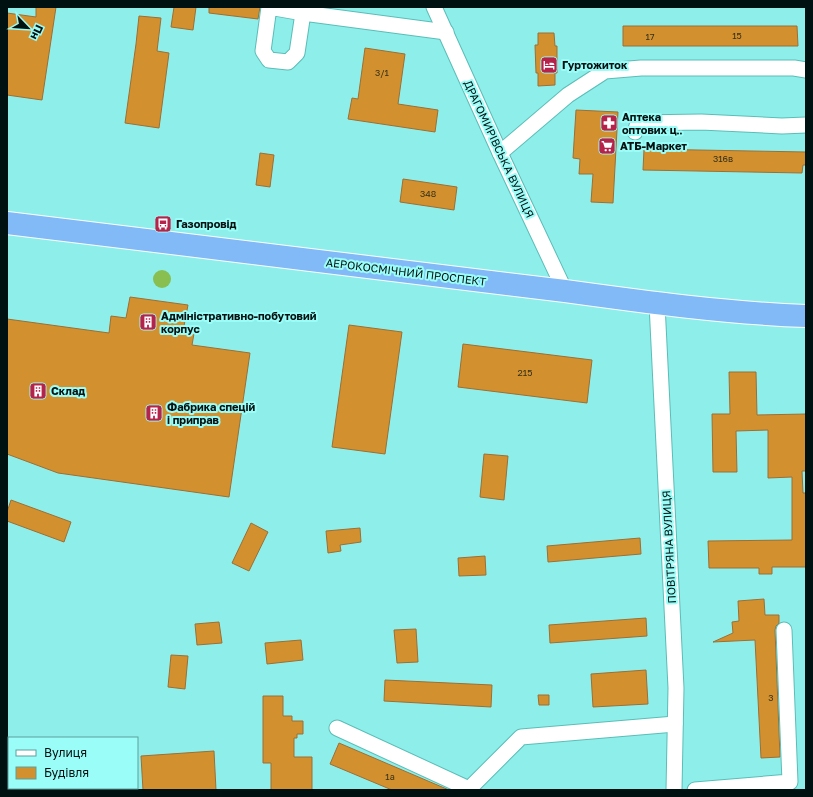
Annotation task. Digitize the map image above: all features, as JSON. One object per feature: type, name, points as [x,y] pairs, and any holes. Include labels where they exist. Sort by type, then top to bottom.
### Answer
[{"type":"highway","name":"АЕРОКОСМІЧНИЙ ПРОСПЕКТ","points":[[7,223],[565,291],[657,304],[755,314],[806,316]]},
{"type":"street","name":"ДРАГОМИРІВСЬКА ВУЛИЦЯ","points":[[434,7],[500,153],[565,291]]},
{"type":"street","points":[[303,13],[446,32]]},
{"type":"street","points":[[500,153],[568,95],[605,71],[641,68],[794,68],[806,70]]},
{"type":"street","points":[[635,132],[638,123],[701,122],[782,126],[806,125]]},
{"type":"street","name":"ПОВІТРЯНА ВУЛИЦЯ","points":[[657,304],[676,688],[674,790]]},
{"type":"street","points":[[695,790],[790,782],[784,630]]},
{"type":"street","points":[[337,728],[469,789],[520,737],[675,724]]},
{"type":"green space","points":[[162,270],[168,273],[171,279],[168,285],[162,288],[156,285],[153,279],[156,273]]},
{"type":"building","points":[[36,7],[56,7],[42,100],[7,95],[7,13],[36,17]]},
{"type":"building","points":[[174,7],[196,7],[193,30],[171,27]]},
{"type":"building","points":[[209,7],[260,7],[258,19],[209,13]]},
{"type":"building","points":[[139,16],[161,18],[157,51],[169,53],[159,128],[125,123]]},
{"type":"building","points":[[623,26],[797,26],[798,46],[623,46]]},
{"type":"building","points":[[538,33],[554,33],[555,46],[557,46],[557,73],[555,73],[555,85],[538,86],[535,45],[538,45]]},
{"type":"building","points":[[365,48],[405,54],[398,104],[438,110],[435,132],[348,119],[352,98],[358,99]]},
{"type":"building","points":[[576,110],[618,112],[613,203],[591,202],[593,174],[579,174],[580,159],[573,158]]},
{"type":"building","points":[[644,149],[806,152],[806,165],[803,165],[802,173],[643,170]]},
{"type":"building","points":[[260,153],[274,155],[270,187],[256,185]]},
{"type":"building","points":[[403,179],[457,187],[454,210],[400,202]]},
{"type":"building","name":"Фабрика спецій і приправ","points":[[130,297],[188,305],[184,326],[195,328],[192,345],[250,353],[229,497],[58,473],[7,454],[7,319],[109,333],[111,316],[126,318]]},
{"type":"building","points":[[349,325],[402,332],[385,454],[332,447]]},
{"type":"building","points":[[463,344],[592,360],[587,403],[458,387]]},
{"type":"building","points":[[729,372],[756,372],[757,415],[806,414],[806,471],[802,471],[803,493],[806,493],[806,567],[772,567],[772,574],[759,574],[759,568],[709,568],[708,541],[792,540],[792,477],[768,478],[768,430],[736,431],[737,472],[713,472],[712,414],[730,414]]},
{"type":"building","points":[[484,454],[508,456],[504,500],[480,497]]},
{"type":"building","points":[[11,500],[71,522],[64,542],[7,521],[7,512]]},
{"type":"building","points":[[251,523],[268,532],[249,571],[232,563]]},
{"type":"building","points":[[360,528],[361,542],[340,545],[341,551],[328,553],[326,531]]},
{"type":"building","points":[[640,538],[641,554],[548,562],[547,546]]},
{"type":"building","points":[[485,556],[486,575],[459,576],[458,558]]},
{"type":"building","points":[[764,599],[765,615],[779,615],[779,623],[775,630],[780,757],[761,758],[755,640],[713,642],[733,633],[732,622],[739,621],[738,601]]},
{"type":"building","points":[[646,618],[647,636],[550,643],[549,625]]},
{"type":"building","points":[[219,622],[222,643],[197,645],[195,624]]},
{"type":"building","points":[[416,629],[418,662],[397,663],[394,630]]},
{"type":"building","points":[[301,640],[303,660],[267,664],[265,643]]},
{"type":"building","points":[[171,655],[188,656],[185,689],[168,687]]},
{"type":"building","points":[[646,670],[648,704],[593,707],[591,674]]},
{"type":"building","points":[[385,680],[492,685],[491,707],[384,701]]},
{"type":"building","points":[[538,695],[549,695],[549,705],[539,705]]},
{"type":"building","points":[[263,696],[283,696],[283,716],[292,716],[292,721],[303,721],[303,734],[297,734],[297,738],[294,738],[294,757],[312,757],[312,790],[271,790],[271,763],[263,763]]},
{"type":"building","points":[[339,743],[449,790],[392,790],[330,764]]},
{"type":"building","points":[[214,751],[216,790],[143,790],[141,756]]},
{"type":"place","name":"Гуртожиток","points":[[549,65]]},
{"type":"place","name":"Аптека оптових ц‥","points":[[609,123]]},
{"type":"place","name":"АТБ-Маркет","points":[[607,146]]},
{"type":"place","name":"Газопровiд","points":[[163,224]]},
{"type":"place","name":"Адміністративно-побутовий корпус","points":[[148,322]]},
{"type":"place","name":"Склад","points":[[38,391]]},
{"type":"place","name":"Фабрика спецій і приправ","points":[[154,413]]}]
